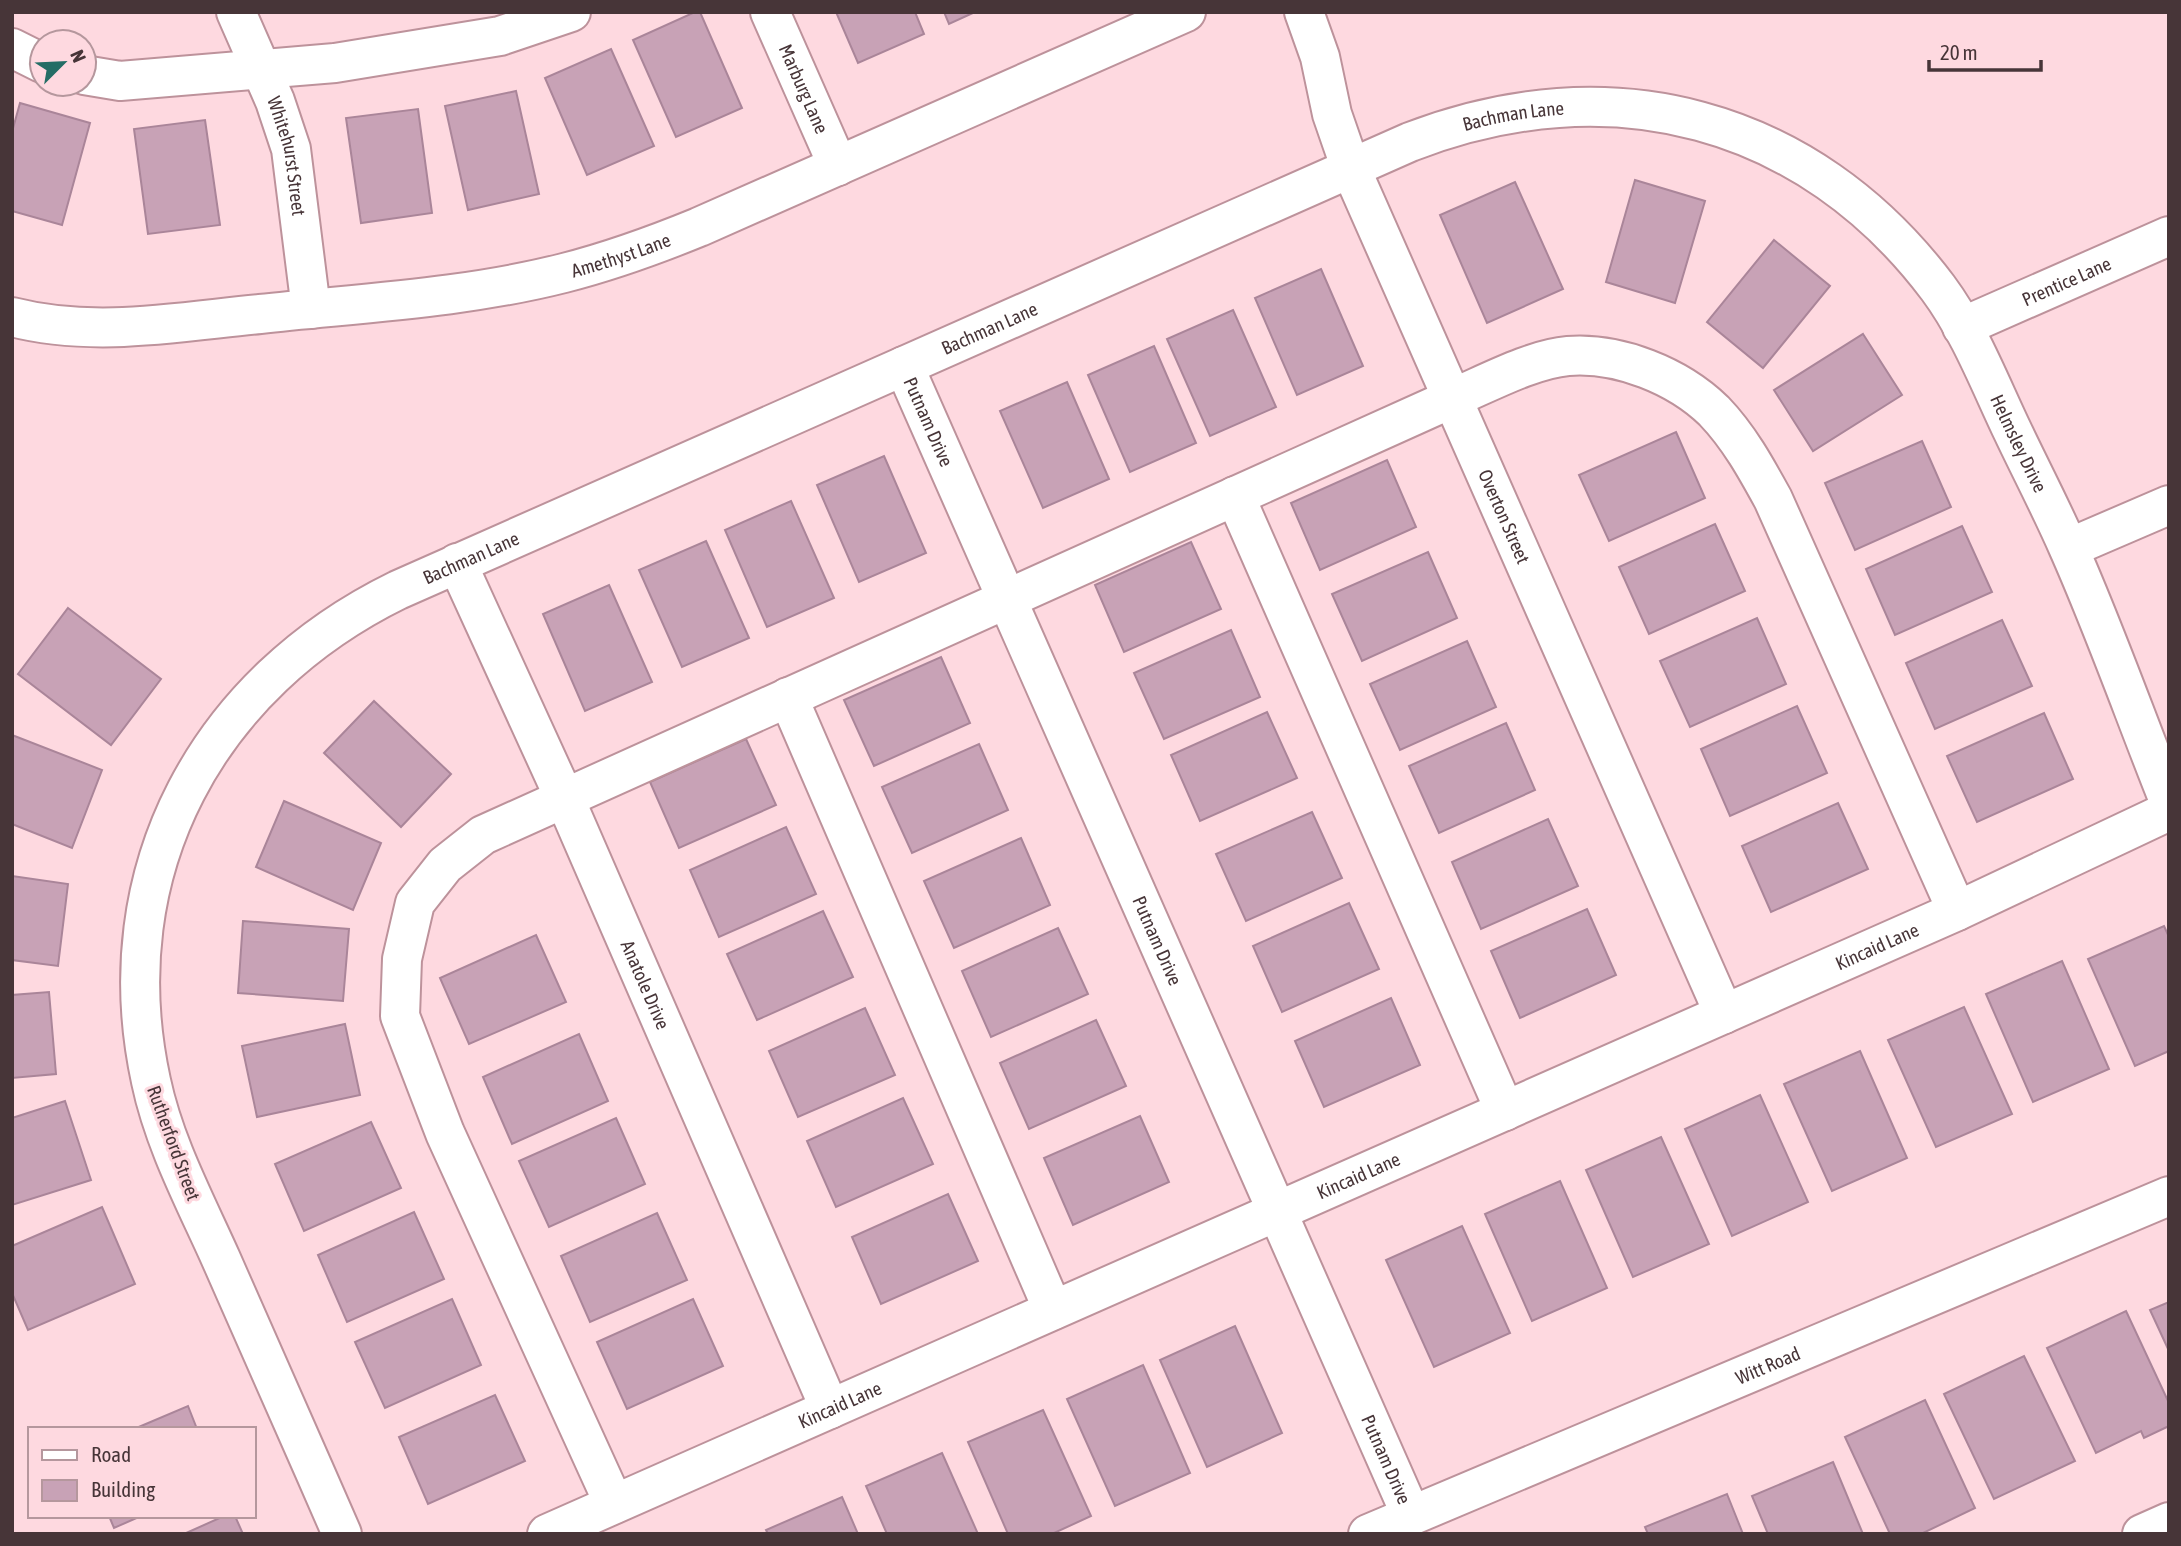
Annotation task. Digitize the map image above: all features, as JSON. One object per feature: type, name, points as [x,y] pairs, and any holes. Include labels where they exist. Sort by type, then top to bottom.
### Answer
[{"type":"street","name":"Whitehurst Street","points":[[236,12],[262,71],[291,149],[311,309]]},
{"type":"street","points":[[98,77],[120,81],[335,63],[498,24],[571,12]]},
{"type":"street","name":"Marburg Lane","points":[[771,12],[838,166]]},
{"type":"street","name":"Amethyst Lane","points":[[12,317],[67,327],[109,328],[311,309],[516,283],[574,270],[655,245],[1186,12]]},
{"type":"street","name":"Overton Street","points":[[1304,12],[1320,57],[1332,114],[1351,169],[1724,1014]]},
{"type":"street","points":[[12,48],[28,56]]},
{"type":"street","name":"Bachman Lane","points":[[243,705],[279,668],[330,627],[375,601],[1450,127],[1512,113],[1575,106],[1660,112],[1731,131],[1780,152]]},
{"type":"street","name":"Helmsley Drive","points":[[1780,152],[1826,179],[1884,226],[1940,291],[1962,327],[2069,548],[2169,800]]},
{"type":"street","name":"Prentice Lane","points":[[1962,327],[2169,236]]},
{"type":"street","points":[[614,1504],[444,1133],[400,1016],[402,959],[415,903],[445,865],[483,835],[1453,398],[1521,370],[1567,356],[1621,361],[1671,379],[1713,411],[1747,452],[1773,499],[1957,911]]},
{"type":"street","name":"Putnam Drive","points":[[904,366],[1411,1515]]},
{"type":"street","points":[[1235,496],[1505,1111]]},
{"type":"street","points":[[2069,548],[2169,505]]},
{"type":"street","name":"Anatole Drive","points":[[457,563],[564,797],[830,1409]]},
{"type":"street","points":[[788,697],[1053,1310]]},
{"type":"street","name":"Rutherford Street","points":[[243,705],[197,771],[163,844],[152,883],[141,963],[144,1044],[151,1083],[177,1160],[342,1534]]},
{"type":"street","name":"Kincaid Lane","points":[[547,1534],[1957,911],[2169,811]]},
{"type":"street","name":"Witt Road","points":[[1368,1534],[2169,1196]]},
{"type":"street","points":[[2141,1534],[2169,1522]]},
{"type":"building","points":[[700,12],[742,108],[676,137],[633,40]]},
{"type":"building","points":[[836,12],[915,12],[924,34],[858,63]]},
{"type":"building","points":[[944,12],[975,12],[949,24]]},
{"type":"building","points":[[611,49],[654,146],[587,175],[545,78]]},
{"type":"building","points":[[516,91],[539,194],[468,210],[445,106]]},
{"type":"building","points":[[20,103],[90,123],[62,225],[12,211],[12,132]]},
{"type":"building","points":[[418,109],[432,213],[361,223],[346,118]]},
{"type":"building","points":[[205,120],[220,225],[148,234],[134,129]]},
{"type":"building","points":[[1635,180],[1705,201],[1675,303],[1606,282]]},
{"type":"building","points":[[1515,182],[1563,289],[1487,323],[1440,215]]},
{"type":"building","points":[[1774,240],[1830,286],[1763,368],[1707,322]]},
{"type":"building","points":[[1321,269],[1363,366],[1297,395],[1255,298]]},
{"type":"building","points":[[1233,310],[1276,407],[1210,436],[1167,339]]},
{"type":"building","points":[[1863,334],[1902,395],[1813,451],[1774,390]]},
{"type":"building","points":[[1154,346],[1196,443],[1130,472],[1088,375]]},
{"type":"building","points":[[1067,382],[1109,479],[1043,508],[1000,411]]},
{"type":"building","points":[[1676,432],[1705,498],[1609,541],[1579,475]]},
{"type":"building","points":[[1922,441],[1951,507],[1855,550],[1825,483]]},
{"type":"building","points":[[884,456],[926,553],[859,582],[817,485]]},
{"type":"building","points":[[1387,460],[1416,527],[1320,570],[1291,503]]},
{"type":"building","points":[[791,501],[834,598],[767,627],[725,530]]},
{"type":"building","points":[[1715,524],[1745,591],[1649,634],[1619,567]]},
{"type":"building","points":[[1962,526],[1992,592],[1895,635],[1866,569]]},
{"type":"building","points":[[706,541],[749,638],[682,667],[639,570]]},
{"type":"building","points":[[1191,542],[1221,609],[1124,652],[1095,585]]},
{"type":"building","points":[[1428,552],[1457,618],[1362,661],[1332,594]]},
{"type":"building","points":[[609,585],[652,682],[585,711],[543,614]]},
{"type":"building","points":[[68,608],[161,679],[111,745],[18,674]]},
{"type":"building","points":[[1757,618],[1786,684],[1690,727],[1660,661]]},
{"type":"building","points":[[2002,620],[2032,686],[1935,729],[1906,663]]},
{"type":"building","points":[[1231,630],[1260,697],[1164,739],[1134,673]]},
{"type":"building","points":[[1467,641],[1496,707],[1400,750],[1370,684]]},
{"type":"building","points":[[941,657],[970,723],[874,766],[844,700]]},
{"type":"building","points":[[374,701],[451,774],[401,827],[324,753]]},
{"type":"building","points":[[1797,706],[1827,773],[1730,816],[1701,749]]},
{"type":"building","points":[[1267,712],[1297,778],[1200,821],[1171,755]]},
{"type":"building","points":[[2044,713],[2073,779],[1977,822],[1947,756]]},
{"type":"building","points":[[1506,723],[1535,790],[1439,833],[1409,766]]},
{"type":"building","points":[[12,735],[102,770],[72,848],[12,824]]},
{"type":"building","points":[[746,739],[776,805],[679,848],[650,782]]},
{"type":"building","points":[[979,744],[1008,810],[912,853],[882,787]]},
{"type":"building","points":[[284,801],[381,843],[353,910],[256,867]]},
{"type":"building","points":[[1838,803],[1868,869],[1771,912],[1742,846]]},
{"type":"building","points":[[1312,812],[1342,878],[1246,921],[1216,854]]},
{"type":"building","points":[[1548,819],[1578,886],[1481,929],[1452,862]]},
{"type":"building","points":[[786,827],[816,894],[719,937],[690,870]]},
{"type":"building","points":[[1021,838],[1050,905],[954,948],[924,881]]},
{"type":"building","points":[[12,876],[68,884],[58,966],[12,960]]},
{"type":"building","points":[[1349,903],[1379,969],[1282,1012],[1253,946]]},
{"type":"building","points":[[1587,909],[1616,975],[1520,1018],[1491,951]]},
{"type":"building","points":[[823,911],[853,977],[757,1020],[727,954]]},
{"type":"building","points":[[243,921],[349,929],[343,1001],[238,993]]},
{"type":"building","points":[[2164,926],[2169,937],[2169,1051],[2135,1066],[2088,959]]},
{"type":"building","points":[[1058,928],[1088,994],[991,1037],[962,971]]},
{"type":"building","points":[[536,935],[566,1002],[469,1044],[440,978]]},
{"type":"building","points":[[2062,961],[2109,1069],[2033,1102],[1986,994]]},
{"type":"building","points":[[49,992],[56,1074],[12,1078],[12,995]]},
{"type":"building","points":[[1391,998],[1420,1065],[1324,1107],[1295,1041]]},
{"type":"building","points":[[1964,1007],[2012,1114],[1936,1147],[1888,1040]]},
{"type":"building","points":[[865,1008],[895,1075],[798,1117],[769,1051]]},
{"type":"building","points":[[1096,1020],[1126,1086],[1029,1129],[1000,1063]]},
{"type":"building","points":[[345,1024],[360,1095],[257,1117],[242,1046]]},
{"type":"building","points":[[579,1034],[608,1101],[512,1144],[483,1077]]},
{"type":"building","points":[[1860,1051],[1907,1158],[1832,1191],[1784,1084]]},
{"type":"building","points":[[1760,1095],[1808,1202],[1732,1236],[1685,1129]]},
{"type":"building","points":[[903,1098],[933,1164],[836,1207],[807,1141]]},
{"type":"building","points":[[65,1101],[91,1180],[12,1205],[12,1118]]},
{"type":"building","points":[[1140,1116],[1169,1182],[1073,1225],[1044,1158]]},
{"type":"building","points":[[616,1118],[645,1184],[549,1227],[519,1161]]},
{"type":"building","points":[[371,1122],[401,1188],[304,1231],[275,1164]]},
{"type":"building","points":[[1661,1137],[1709,1244],[1633,1277],[1586,1170]]},
{"type":"building","points":[[1560,1181],[1607,1288],[1532,1321],[1485,1214]]},
{"type":"building","points":[[948,1194],[978,1261],[881,1304],[852,1237]]},
{"type":"building","points":[[102,1207],[135,1284],[28,1330],[12,1293],[12,1246]]},
{"type":"building","points":[[414,1212],[444,1279],[347,1322],[318,1255]]},
{"type":"building","points":[[657,1213],[687,1280],[590,1322],[561,1256]]},
{"type":"building","points":[[1462,1226],[1510,1333],[1434,1367],[1386,1260]]},
{"type":"building","points":[[452,1299],[481,1365],[385,1408],[355,1342]]},
{"type":"building","points":[[693,1299],[723,1366],[627,1409],[597,1342]]},
{"type":"building","points":[[2169,1302],[2169,1351],[2150,1310]]},
{"type":"building","points":[[2126,1311],[2169,1403],[2169,1426],[2144,1438],[2141,1431],[2096,1453],[2047,1348]]},
{"type":"building","points":[[1235,1326],[1282,1433],[1207,1467],[1160,1360]]},
{"type":"building","points":[[2024,1356],[2075,1461],[1994,1499],[1944,1394]]},
{"type":"building","points":[[1143,1365],[1190,1473],[1115,1506],[1067,1399]]},
{"type":"building","points":[[495,1395],[525,1461],[428,1504],[399,1437]]},
{"type":"building","points":[[1925,1400],[1975,1508],[1921,1534],[1890,1534],[1845,1437]]},
{"type":"building","points":[[188,1406],[196,1427],[139,1427]]},
{"type":"building","points":[[1043,1410],[1091,1516],[1052,1534],[1008,1534],[968,1442]]},
{"type":"building","points":[[942,1453],[978,1534],[887,1534],[866,1486]]},
{"type":"building","points":[[1833,1462],[1863,1534],[1768,1534],[1752,1496]]},
{"type":"building","points":[[1727,1494],[1743,1534],[1648,1534],[1645,1527]]},
{"type":"building","points":[[842,1497],[858,1534],[768,1534],[766,1530]]},
{"type":"building","points":[[110,1518],[136,1518],[114,1528]]},
{"type":"building","points":[[220,1518],[236,1518],[243,1534],[184,1534]]}]
